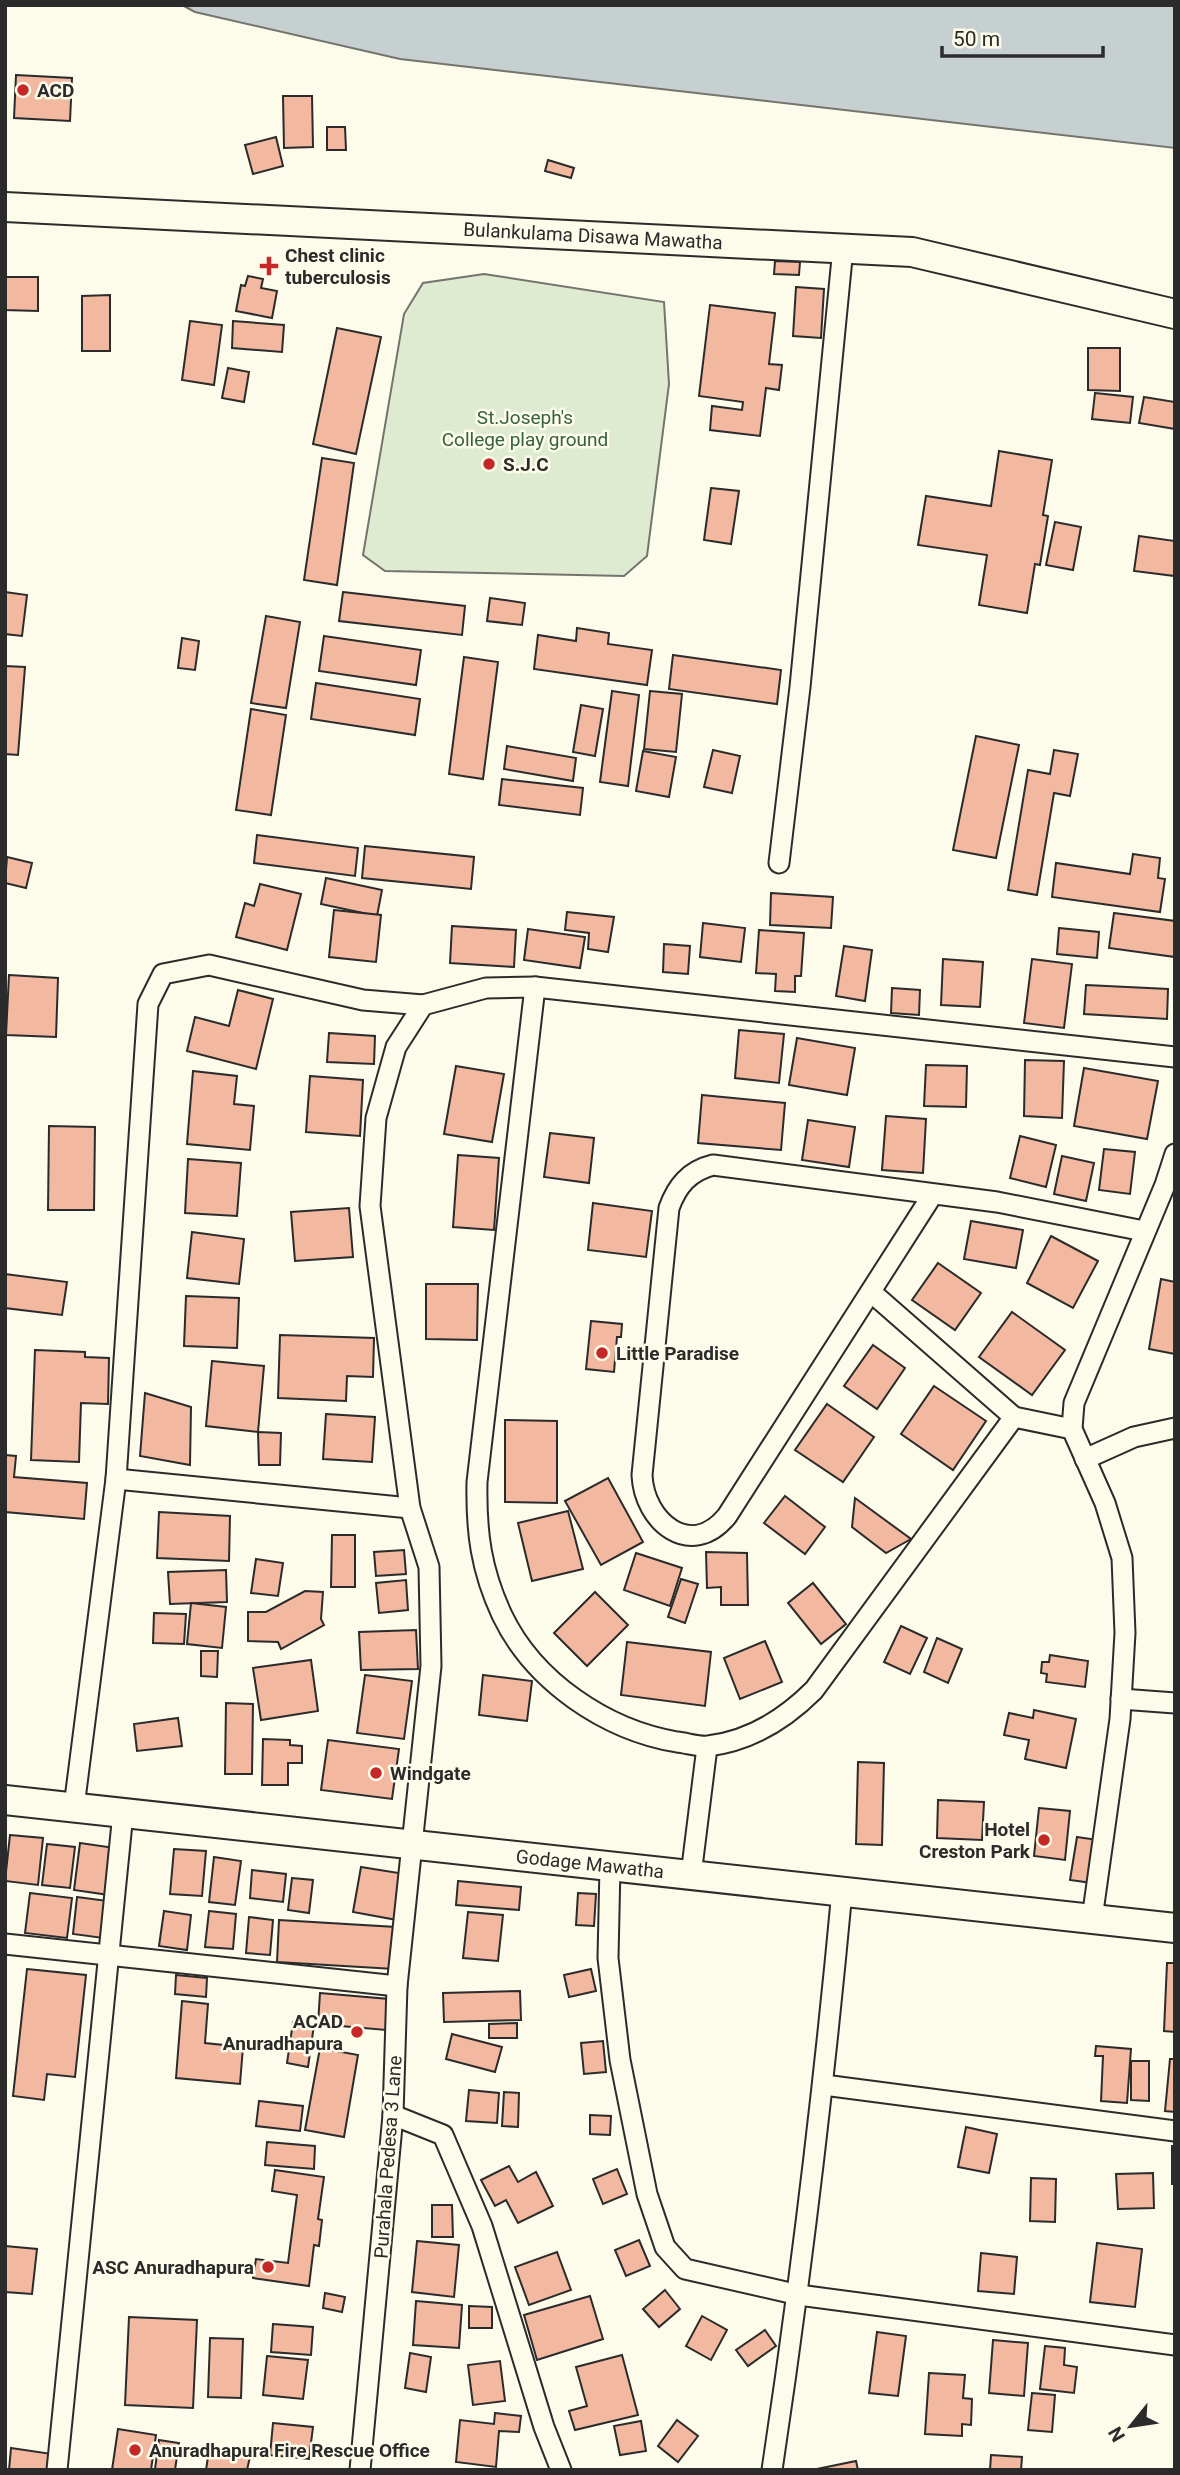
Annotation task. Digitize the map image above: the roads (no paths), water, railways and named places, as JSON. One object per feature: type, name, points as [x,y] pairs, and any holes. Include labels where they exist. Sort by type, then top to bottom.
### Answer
[{"type":"street","name":"Bulankulama Disawa Mawatha","points":[[5,207],[912,252],[1175,314]]},
{"type":"street","points":[[779,863],[843,248]]},
{"type":"street","points":[[74,1807],[116,1479],[148,1004],[163,974],[208,965],[363,1000],[423,1005],[486,988],[535,987],[1175,1057]]},
{"type":"street","points":[[535,987],[477,1482],[476,1531],[487,1579],[504,1618],[524,1649],[556,1684],[590,1710],[653,1738],[707,1746],[768,1727],[794,1710],[814,1690],[1014,1416]]},
{"type":"street","name":"Purahala Pedesa 3 Lane","points":[[360,2470],[393,2115],[397,1986],[431,1666],[429,1567],[410,1508],[370,1206],[376,1118],[396,1047],[423,1005]]},
{"type":"street","points":[[1092,1919],[1121,1699],[1125,1633],[1122,1558],[1105,1503],[1072,1429],[1074,1404],[1144,1231],[1166,1185],[1175,1154]]},
{"type":"street","points":[[933,1194],[719,1526],[710,1533],[690,1536],[663,1524],[645,1500],[642,1475],[669,1208],[681,1183],[702,1168],[713,1165],[997,1202],[1144,1231]]},
{"type":"street","points":[[871,1292],[1014,1416],[1072,1429]]},
{"type":"street","points":[[1085,1459],[1134,1437],[1175,1428]]},
{"type":"street","points":[[116,1479],[410,1508]]},
{"type":"street","points":[[1121,1699],[1175,1703]]},
{"type":"street","points":[[691,1875],[707,1746]]},
{"type":"street","name":"Godage Mawatha","points":[[5,1800],[1175,1928]]},
{"type":"street","points":[[57,2470],[123,1812]]},
{"type":"street","points":[[610,1866],[608,1958],[620,2060],[647,2194],[666,2247],[685,2269],[799,2295],[1175,2345]]},
{"type":"street","points":[[772,2470],[799,2295],[824,2085],[842,1891]]},
{"type":"street","points":[[5,1944],[397,1986]]},
{"type":"street","points":[[824,2085],[1175,2131]]},
{"type":"street","points":[[393,2115],[443,2135],[482,2226],[544,2427],[561,2470]]},
{"type":"place","name":"ACD","points":[[23,90]]},
{"type":"place","name":"Chest clinic tuberculosis","points":[[269,266]]},
{"type":"place","name":"S.J.C","points":[[489,464]]},
{"type":"place","name":"Little Paradise","points":[[602,1353]]},
{"type":"place","name":"Windgate","points":[[376,1773]]},
{"type":"place","name":"Hotel Creston Park","points":[[1044,1840]]},
{"type":"place","name":"ACAD Anuradhapura","points":[[357,2032]]},
{"type":"place","name":"ASC Anuradhapura","points":[[268,2267]]},
{"type":"place","name":"Anuradhapura Fire Rescue Office","points":[[135,2450]]},
{"type":"park label","name":"St.Joseph's College play ground","points":[[525,428]]}]
